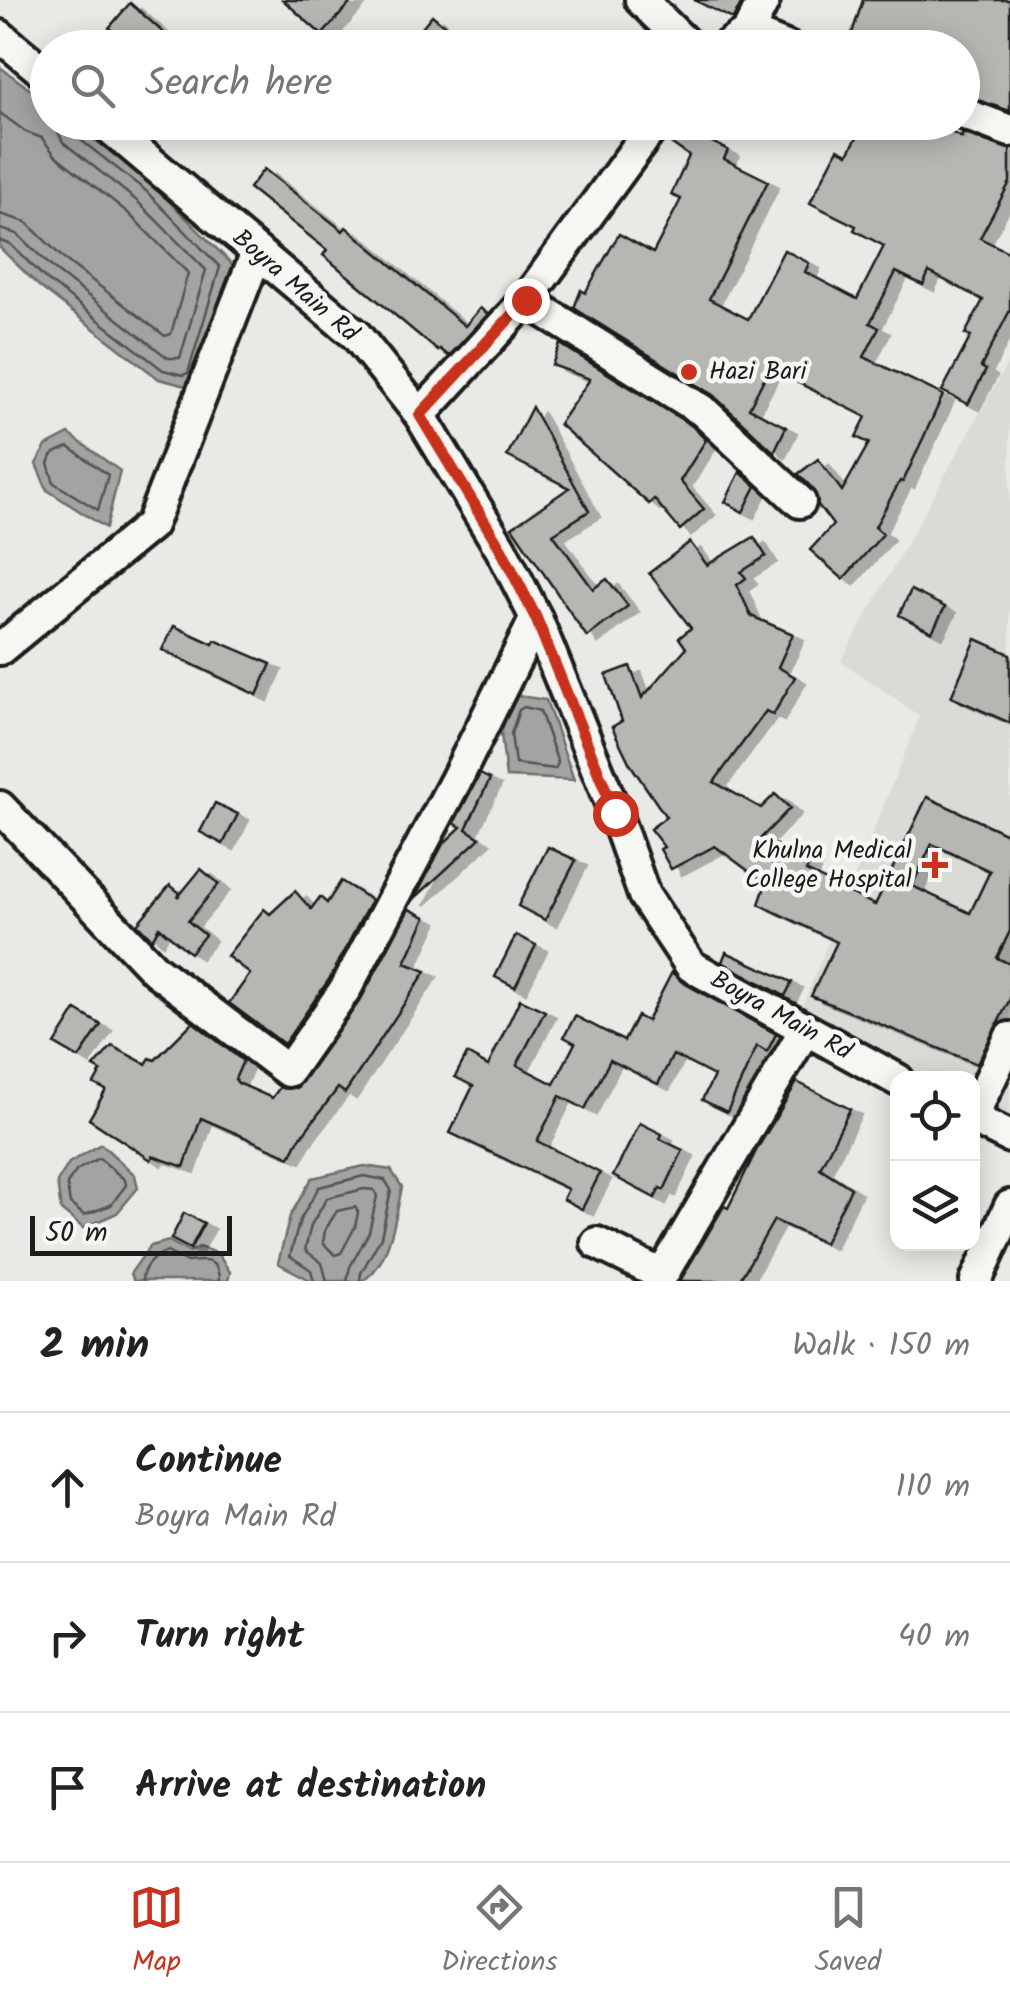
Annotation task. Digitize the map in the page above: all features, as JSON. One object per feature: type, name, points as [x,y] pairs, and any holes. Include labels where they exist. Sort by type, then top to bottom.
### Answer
[{"type":"street","points":[[641,0],[672,30]]},
{"type":"street","points":[[743,30],[764,0]]},
{"type":"street","points":[[0,36],[30,61]]},
{"type":"street","points":[[980,120],[1010,131]]},
{"type":"street","name":"Boyra Main Rd","points":[[124,140],[356,335],[420,415],[501,549],[536,618],[644,895],[691,966],[890,1076]]},
{"type":"street","points":[[420,415],[526,300],[643,140]]},
{"type":"street","points":[[0,649],[151,525],[256,252]]},
{"type":"street","points":[[526,300],[703,411],[800,502]]},
{"type":"street","points":[[0,808],[156,970],[288,1070],[346,988],[536,618]]},
{"type":"street","points":[[598,1243],[662,1275],[805,1030]]},
{"type":"street","points":[[980,1100],[1010,1038]]},
{"type":"street","points":[[980,1121],[1010,1137]]},
{"type":"street","points":[[976,1281],[1010,1206]]},
{"type":"shaded area","name":"Khulna Medical College Hospital","points":[[1010,359],[1010,1119],[980,1104],[980,1071],[915,1071],[799,1014],[920,716],[841,661]]},
{"type":"water","points":[[0,67],[30,89],[30,140],[95,140],[152,184],[233,265],[194,388],[159,379],[40,287],[0,248]]},
{"type":"water","points":[[69,434],[120,471],[106,528],[47,490],[36,464],[46,446]]},
{"type":"water","points":[[513,695],[546,700],[574,780],[506,777],[501,733]]},
{"type":"water","points":[[101,1144],[135,1175],[138,1188],[117,1213],[83,1228],[61,1210],[57,1182],[69,1163]]},
{"type":"water","points":[[364,1166],[391,1170],[402,1187],[390,1239],[371,1274],[362,1281],[312,1281],[278,1263],[290,1216],[312,1178]]},
{"type":"water","points":[[169,1241],[189,1252],[199,1247],[217,1253],[230,1272],[228,1281],[134,1281],[130,1274],[150,1246]]},
{"type":"building","points":[[283,0],[353,0],[326,30],[316,30]]},
{"type":"building","points":[[694,0],[743,0],[733,19]]},
{"type":"building","points":[[863,0],[1010,0],[1010,111],[980,101],[980,30],[853,30]]},
{"type":"building","points":[[130,3],[161,30],[111,30]]},
{"type":"building","points":[[432,15],[450,30],[420,30]]},
{"type":"building","points":[[980,139],[1010,149],[1010,182],[980,238],[1010,253],[1010,310],[981,367],[986,370],[968,404],[942,391],[971,336],[965,334],[983,300],[929,272],[923,285],[896,272],[870,323],[879,328],[864,357],[943,395],[903,482],[900,481],[875,527],[883,534],[843,579],[810,550],[833,525],[818,505],[813,489],[798,474],[818,459],[842,491],[869,443],[856,437],[866,417],[773,370],[768,371],[749,408],[786,427],[774,452],[713,395],[574,308],[581,290],[585,293],[619,234],[653,253],[681,199],[671,195],[689,156],[668,141],[708,140],[728,150],[724,159],[768,181],[709,299],[748,319],[784,250],[809,263],[805,272],[857,299],[884,246],[854,230],[856,226],[810,203],[838,149],[848,154],[855,140]]},
{"type":"building","points":[[264,169],[343,231],[346,227],[465,326],[480,308],[488,314],[449,356],[438,351],[323,255],[327,250],[249,188]]},
{"type":"building","points":[[560,344],[692,426],[706,440],[680,481],[704,509],[680,530],[654,499],[649,504],[559,424],[590,379],[552,365]]},
{"type":"building","points":[[532,407],[589,511],[553,534],[593,589],[607,579],[628,606],[587,637],[512,527],[569,488],[507,456]]},
{"type":"building","points":[[740,472],[756,486],[743,512],[725,502]]},
{"type":"building","points":[[754,537],[766,556],[741,572],[746,578],[737,585],[751,616],[793,634],[778,667],[795,677],[773,715],[766,711],[714,782],[761,808],[775,794],[790,808],[761,838],[811,861],[806,871],[875,905],[927,797],[1007,834],[1010,827],[1010,931],[997,958],[1010,964],[1010,999],[977,1064],[811,996],[837,942],[759,904],[766,884],[715,846],[671,869],[660,849],[664,847],[650,829],[666,817],[630,764],[612,727],[622,721],[606,675],[630,666],[642,698],[686,648],[679,638],[691,628],[649,573],[690,542],[707,565]],"holes":[[[932,844],[990,871],[970,913],[912,886]]]},
{"type":"building","points":[[911,590],[945,607],[932,632],[899,615]]},
{"type":"building","points":[[174,626],[271,664],[257,695],[162,650]]},
{"type":"building","points":[[976,639],[1010,654],[1010,723],[951,697]]},
{"type":"building","points":[[480,774],[490,779],[466,829],[480,838],[414,899],[443,844],[461,827],[454,823]]},
{"type":"building","points":[[215,803],[238,814],[223,844],[200,832]]},
{"type":"building","points":[[548,847],[576,860],[545,920],[518,906]]},
{"type":"building","points":[[201,869],[219,884],[188,921],[205,935],[190,953],[159,927],[152,939],[137,924],[170,885],[180,893],[178,897]]},
{"type":"building","points":[[341,881],[371,900],[330,978],[284,1044],[229,1003],[250,974],[227,956],[264,909],[270,914],[295,891],[311,909],[320,897],[327,903]]},
{"type":"building","points":[[409,909],[426,917],[405,963],[426,971],[345,1093],[338,1088],[290,1157],[201,1118],[184,1167],[153,1156],[151,1160],[89,1119],[106,1090],[94,1084],[101,1071],[94,1067],[112,1046],[146,1064],[150,1058],[155,1060],[193,1022],[243,1061],[235,1079],[238,1083],[272,1098],[280,1087],[297,1088],[361,999]]},
{"type":"building","points":[[516,935],[536,945],[515,987],[495,977]]},
{"type":"building","points":[[726,952],[792,982],[785,996],[722,962]]},
{"type":"building","points":[[672,972],[682,982],[776,1034],[767,1052],[757,1046],[727,1112],[702,1100],[714,1076],[673,1055],[658,1084],[610,1060],[585,1109],[560,1096],[537,1141],[600,1173],[582,1209],[563,1199],[568,1189],[450,1133],[473,1086],[455,1077],[467,1054],[488,1066],[520,999],[545,1011],[517,1065],[554,1084],[575,1043],[564,1037],[575,1016],[624,1041],[637,1016],[647,1021]]},
{"type":"building","points":[[76,1010],[101,1025],[79,1058],[55,1044]]},
{"type":"building","points":[[797,1082],[850,1109],[820,1168],[851,1188],[824,1243],[774,1220],[739,1281],[680,1281],[724,1206],[728,1208]]},
{"type":"building","points":[[640,1123],[683,1150],[664,1190],[660,1188],[655,1198],[613,1176]]},
{"type":"building","points":[[184,1213],[204,1223],[190,1249],[171,1239]]},
{"type":"place","name":"Hazi Bari","points":[[689,372]]},
{"type":"place","name":"Khulna Medical College Hospital","points":[[935,865]]},
{"type":"route","points":[[526,300],[420,415],[501,549],[536,618],[615,813]]}]
